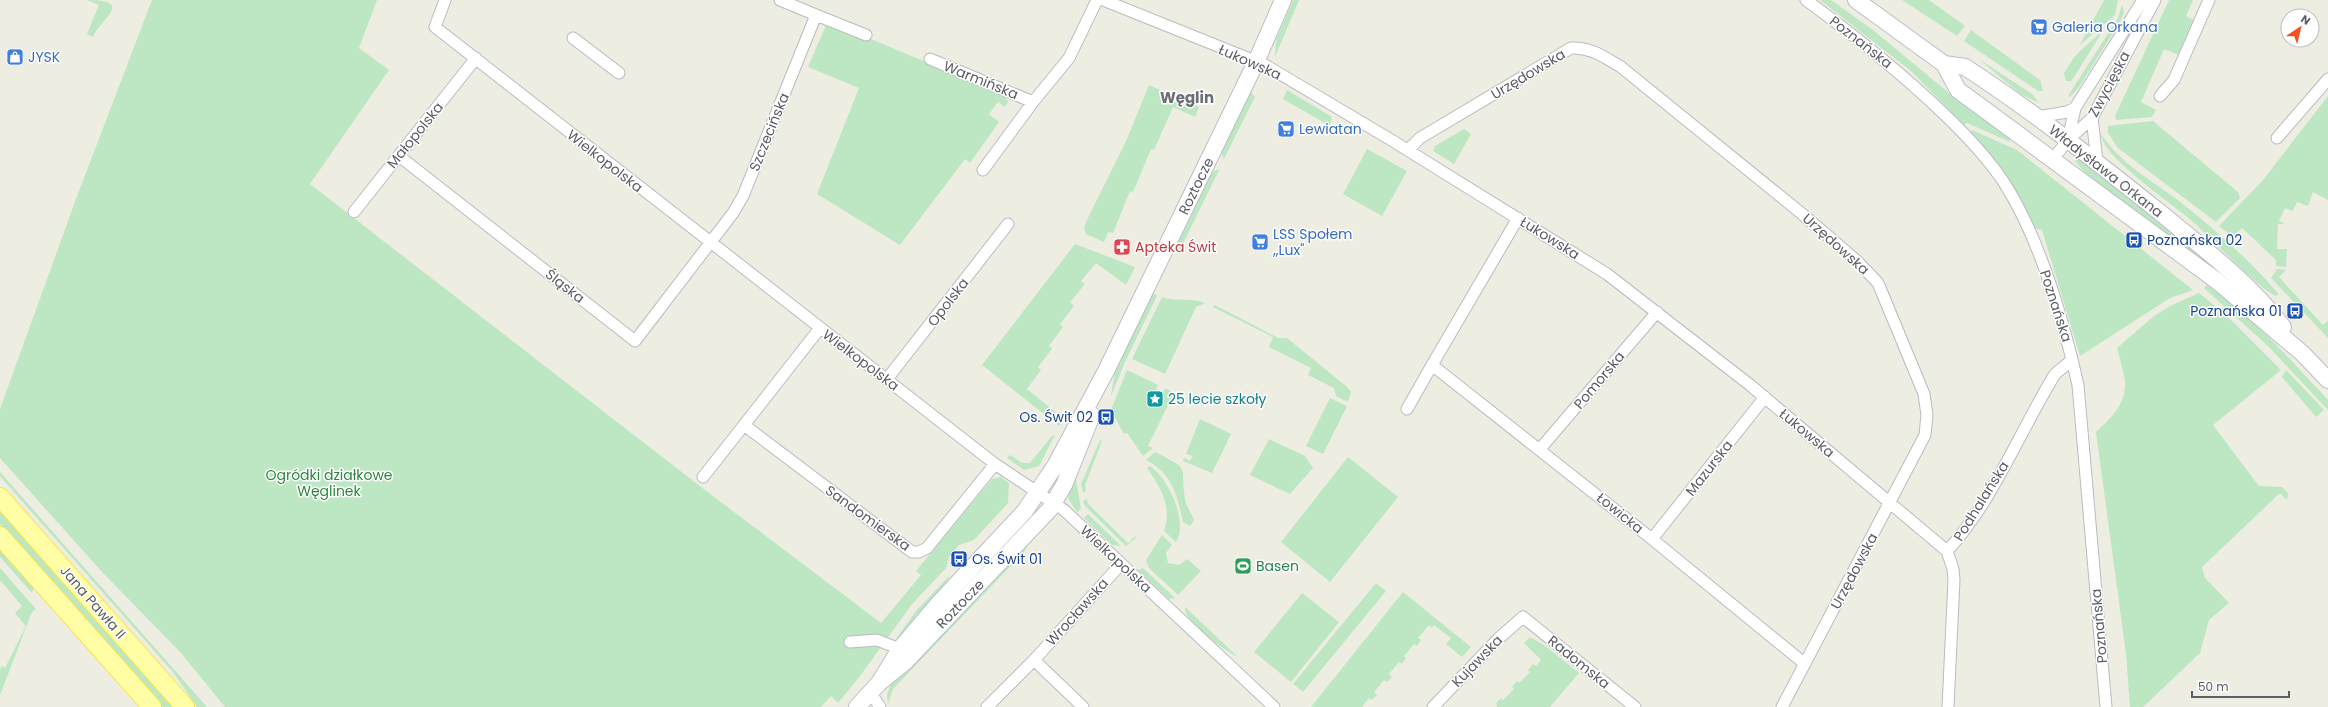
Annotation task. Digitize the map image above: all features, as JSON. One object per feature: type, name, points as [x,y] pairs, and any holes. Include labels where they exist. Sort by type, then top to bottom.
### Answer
[{"type":"main road","name":"Jana Pawła II","points":[[0,497],[185,707]]},
{"type":"main road","name":"Jana Pawła II","points":[[0,536],[152,707]]},
{"type":"street","name":"Wielkopolska","points":[[445,0],[435,27],[995,464],[1054,502],[1274,707]]},
{"type":"street","points":[[780,0],[866,34]]},
{"type":"street","name":"Warmińska","points":[[983,170],[1033,102],[1069,58],[1097,0]]},
{"type":"street","name":"Łukowska","points":[[1103,0],[1265,65],[1327,100],[1607,274],[1765,397],[1947,552]]},
{"type":"street","name":"Roztocze","points":[[875,688],[900,649],[939,603],[1020,517],[1038,493],[1055,466],[1106,371],[1256,62],[1283,0]]},
{"type":"street","name":"Poznańska","points":[[1806,0],[1910,81],[1963,132],[2003,181],[2015,202],[2040,259],[2072,360],[2082,417],[2106,707]]},
{"type":"street","name":"Władysława Orkana","points":[[1856,0],[1944,64],[1958,90],[2217,281],[2302,353],[2328,380]]},
{"type":"street","name":"Zwycięska","points":[[2068,140],[2075,108],[2143,0]]},
{"type":"street","name":"Zwycięska","points":[[2053,159],[2068,140],[2092,118],[2154,0]]},
{"type":"street","points":[[2160,96],[2174,80],[2209,0]]},
{"type":"street","name":"Szczecińska","points":[[710,243],[743,196],[816,15]]},
{"type":"street","points":[[573,38],[619,73]]},
{"type":"street","name":"Urzędowska","points":[[1408,150],[1420,138],[1571,48],[1583,47],[1595,51],[1621,67],[1801,213],[1857,261],[1878,282],[1924,394],[1927,415],[1925,435],[1782,707]]},
{"type":"street","name":"Małopolska","points":[[354,212],[476,58]]},
{"type":"street","name":"Warmińska","points":[[930,59],[1033,102]]},
{"type":"street","name":"Władysława Orkana","points":[[1944,64],[1965,67],[2097,161],[2244,283],[2272,313],[2302,353]]},
{"type":"street","points":[[2277,138],[2328,79]]},
{"type":"street","name":"Zwycięska","points":[[2037,117],[2067,112],[2075,108]]},
{"type":"street","points":[[2092,118],[2097,161]]},
{"type":"street","name":"Śląska","points":[[399,156],[635,341],[710,243]]},
{"type":"street","points":[[1407,409],[1518,218]]},
{"type":"street","name":"Opolska","points":[[887,379],[1008,224]]},
{"type":"street","name":"Pomorska","points":[[1540,449],[1657,312]]},
{"type":"street","points":[[703,477],[820,328]]},
{"type":"street","name":"Podhalańska","points":[[1948,707],[1954,569],[1947,552],[1960,537],[1987,496],[2055,374],[2072,360]]},
{"type":"street","name":"Łowicka","points":[[1432,365],[1540,449],[1805,664]]},
{"type":"street","name":"Roztocze","points":[[857,707],[875,688],[905,662],[1040,520],[1054,502],[1070,473],[1106,371]]},
{"type":"street","name":"Mazurska","points":[[1652,539],[1765,397]]},
{"type":"street","name":"Sandomierska","points":[[744,425],[912,552],[919,552],[927,548],[995,464]]},
{"type":"street","name":"Wrocławska","points":[[987,707],[1034,660],[1121,564]]},
{"type":"street","name":"Kujawska","points":[[1433,707],[1498,639],[1523,617]]},
{"type":"street","name":"Radomska","points":[[1523,617],[1634,707]]},
{"type":"street","points":[[850,642],[877,640],[900,649]]},
{"type":"street","points":[[1034,660],[1083,707]]},
{"type":"street","points":[[875,688],[880,707]]},
{"type":"green space","points":[[87,0],[110,3],[112,7],[111,12],[93,37],[87,34],[99,5]]},
{"type":"green space","name":"Ogródki działkowe Węglinek","points":[[152,0],[377,0],[359,48],[389,70],[310,184],[701,487],[881,623],[921,575],[916,571],[992,479],[1001,477],[1009,483],[1008,503],[974,540],[959,545],[949,557],[946,568],[912,604],[860,676],[838,703],[831,696],[821,707],[225,707],[181,653],[103,573],[0,458],[0,409],[76,199]]},
{"type":"green space","points":[[1293,0],[1299,0],[1275,57],[1276,40]]},
{"type":"green space","points":[[1820,0],[1831,0],[1873,30],[1955,98],[2009,137],[2010,142],[1967,123],[1964,125],[1912,72]]},
{"type":"green space","points":[[1902,0],[1929,0],[1965,26],[1957,36]]},
{"type":"green space","points":[[2104,0],[2118,0],[2115,15],[2080,45]]},
{"type":"green space","points":[[2169,0],[2193,0],[2186,16],[2194,20],[2179,55],[2164,49],[2141,102],[2156,110],[2152,117],[2116,120],[2115,116]]},
{"type":"green space","points":[[2122,5],[2124,12],[2120,22],[2079,87],[2070,97],[2068,96],[2118,18]]},
{"type":"green space","points":[[827,23],[866,37],[1005,95],[1008,102],[1005,107],[998,102],[989,114],[999,122],[970,163],[965,159],[900,245],[817,194],[859,88],[808,67]]},
{"type":"green space","points":[[2104,29],[2074,77],[2071,81],[2066,81],[2064,73],[2075,56]]},
{"type":"green space","points":[[1971,30],[2040,80],[2043,91],[2038,91],[1964,41]]},
{"type":"green space","points":[[1979,59],[2032,94],[2039,103],[2019,93]]},
{"type":"green space","points":[[1149,85],[1199,107],[1195,117],[1173,107],[1154,150],[1151,149],[1133,192],[1130,191],[1113,233],[1108,232],[1104,242],[1086,234],[1084,229],[1086,222],[1127,139]]},
{"type":"green space","points":[[1287,90],[1332,117],[1330,126],[1283,99]]},
{"type":"green space","points":[[1251,92],[1255,97],[1224,159],[1221,152]]},
{"type":"green space","points":[[2328,96],[2328,200],[2313,192],[2308,206],[2297,202],[2293,211],[2285,208],[2279,221],[2285,224],[2278,224],[2277,249],[2287,249],[2286,267],[2276,266],[2276,260],[2242,228],[2233,237],[2219,226],[2263,180]]},
{"type":"green space","points":[[2153,121],[2238,192],[2240,198],[2216,222],[2118,148],[2108,133],[2108,126]]},
{"type":"green space","points":[[1464,129],[1471,134],[1454,164],[1433,151],[1435,146]]},
{"type":"green space","points":[[1972,130],[2017,150],[2193,290],[2170,298],[2080,356],[2042,230],[2035,228],[2021,202],[1998,166],[1971,132]]},
{"type":"green space","points":[[2101,134],[2117,154],[2179,201],[2231,245],[2278,293],[2277,296],[2261,286],[2192,221],[2125,167],[2104,144]]},
{"type":"green space","points":[[1367,149],[1407,171],[1382,216],[1343,194]]},
{"type":"green space","points":[[2073,153],[2224,273],[2224,276],[2085,173],[2075,161]]},
{"type":"green space","points":[[1216,170],[1219,170],[1180,250],[1178,241],[1210,174]]},
{"type":"green space","points":[[1075,244],[1135,267],[1126,285],[1096,263],[1081,281],[1085,284],[1070,302],[1074,306],[1060,324],[1063,327],[1049,346],[1052,349],[1038,367],[1041,370],[1027,389],[1063,418],[1059,426],[982,365]]},
{"type":"green space","points":[[2277,269],[2286,270],[2279,277],[2323,325],[2328,321],[2328,338],[2271,278]]},
{"type":"green space","points":[[2207,285],[2240,311],[2285,354],[2328,400],[2328,410],[2269,347],[2204,288]]},
{"type":"green space","points":[[1153,292],[1157,296],[1125,362],[1111,396],[1115,371]]},
{"type":"green space","points":[[2199,293],[2226,315],[2281,370],[2213,425],[2259,486],[2282,487],[2288,493],[2287,500],[2280,493],[2202,567],[2205,578],[2229,603],[2209,620],[2200,653],[2143,707],[2130,707],[2126,654],[2096,432],[2116,411],[2120,405],[2124,392],[2124,377],[2117,348],[2154,316],[2170,306]]},
{"type":"green space","points":[[1162,297],[1195,300],[1205,303],[1196,307],[1165,374],[1132,359]]},
{"type":"green space","points":[[1215,305],[1278,338],[1287,338],[1347,387],[1351,392],[1348,402],[1336,396],[1334,388],[1308,375],[1311,368],[1269,347],[1273,337],[1213,307]]},
{"type":"green space","points":[[1127,370],[1158,385],[1149,402],[1151,406],[1156,406],[1165,388],[1174,393],[1148,446],[1153,448],[1143,456],[1127,433],[1124,434],[1111,410]]},
{"type":"green space","points":[[2286,370],[2324,410],[2316,417],[2282,377]]},
{"type":"green space","points":[[1330,398],[1347,406],[1323,454],[1306,446]]},
{"type":"green space","points":[[1200,419],[1231,434],[1212,473],[1183,461],[1184,458],[1190,461],[1193,456],[1186,454]]},
{"type":"green space","points":[[1055,435],[1039,466],[1024,470],[1007,458],[1010,455],[1022,463],[1030,463],[1051,437]]},
{"type":"green space","points":[[1269,439],[1305,456],[1313,468],[1290,494],[1250,475]]},
{"type":"green space","points":[[1100,440],[1102,441],[1085,485],[1086,492],[1083,492],[1081,484]]},
{"type":"green space","points":[[1155,452],[1176,463],[1182,471],[1186,503],[1194,520],[1190,526],[1183,522],[1176,494],[1168,479],[1162,472],[1146,460]]},
{"type":"green space","points":[[1348,457],[1398,497],[1330,582],[1281,542]]},
{"type":"green space","points":[[1150,466],[1163,480],[1175,501],[1180,523],[1176,542],[1164,531],[1167,513],[1166,505],[1161,490],[1147,468]]},
{"type":"green space","points":[[0,472],[207,707],[197,707],[173,672],[0,476]]},
{"type":"green space","points":[[1072,479],[1076,480],[1081,509],[1077,512],[1068,498]]},
{"type":"green space","points":[[1087,499],[1088,504],[1128,543],[1135,536],[1136,538],[1126,546],[1085,506],[1083,501]]},
{"type":"green space","points":[[0,509],[176,707],[163,707],[0,524]]},
{"type":"green space","points":[[1088,514],[1121,546],[1112,545],[1084,518]]},
{"type":"green space","points":[[1033,535],[1024,552],[893,689],[888,704],[887,695],[891,683]]},
{"type":"green space","points":[[1162,535],[1172,545],[1166,553],[1168,563],[1179,565],[1187,559],[1201,571],[1178,595],[1149,568],[1146,560]]},
{"type":"green space","points":[[0,546],[34,586],[32,593],[0,557]]},
{"type":"green space","points":[[0,568],[36,609],[32,612],[0,695],[0,670],[2,666],[5,668],[26,626],[15,613],[22,606],[0,580]]},
{"type":"green space","points":[[1143,568],[1175,598],[1169,599],[1138,570]]},
{"type":"green space","points":[[951,574],[942,589],[898,639],[896,639],[916,611]]},
{"type":"green space","points":[[1376,583],[1386,591],[1303,692],[1293,684]]},
{"type":"green space","points":[[1403,592],[1471,647],[1462,657],[1446,644],[1451,638],[1434,625],[1432,628],[1429,625],[1418,638],[1421,640],[1417,646],[1414,644],[1404,656],[1406,658],[1402,664],[1399,662],[1389,674],[1392,677],[1387,682],[1384,680],[1374,692],[1377,695],[1372,700],[1369,698],[1362,707],[1311,707]]},
{"type":"green space","points":[[1302,593],[1339,622],[1291,682],[1254,652]]},
{"type":"green space","points":[[1185,607],[1238,657],[1224,649],[1197,627],[1190,620],[1186,613]]},
{"type":"green space","points":[[1530,637],[1544,645],[1579,673],[1550,707],[1497,707],[1496,703],[1501,698],[1503,700],[1514,689],[1512,687],[1517,681],[1519,683],[1530,672],[1528,670],[1533,664],[1536,666],[1541,660],[1524,643]]},
{"type":"place","name":"Galeria Orkana","points":[[2039,27]]},
{"type":"place","name":"JYSK","points":[[15,57]]},
{"type":"place","name":"Lewiatan","points":[[1286,129]]},
{"type":"place","name":"Poznańska 02","points":[[2134,240]]},
{"type":"place","name":"LSS Społem ,,Lux\"","points":[[1260,242]]},
{"type":"place","name":"Apteka Świt","points":[[1122,247]]},
{"type":"place","name":"Poznańska 01","points":[[2295,311]]},
{"type":"place","name":"25 lecie szkoły","points":[[1155,399]]},
{"type":"place","name":"Os. Świt 02","points":[[1106,417]]},
{"type":"place","name":"Os. Świt 01","points":[[959,559]]},
{"type":"place","name":"Basen","points":[[1243,566]]},
{"type":"district","name":"Węglin","points":[[1187,97]]}]
